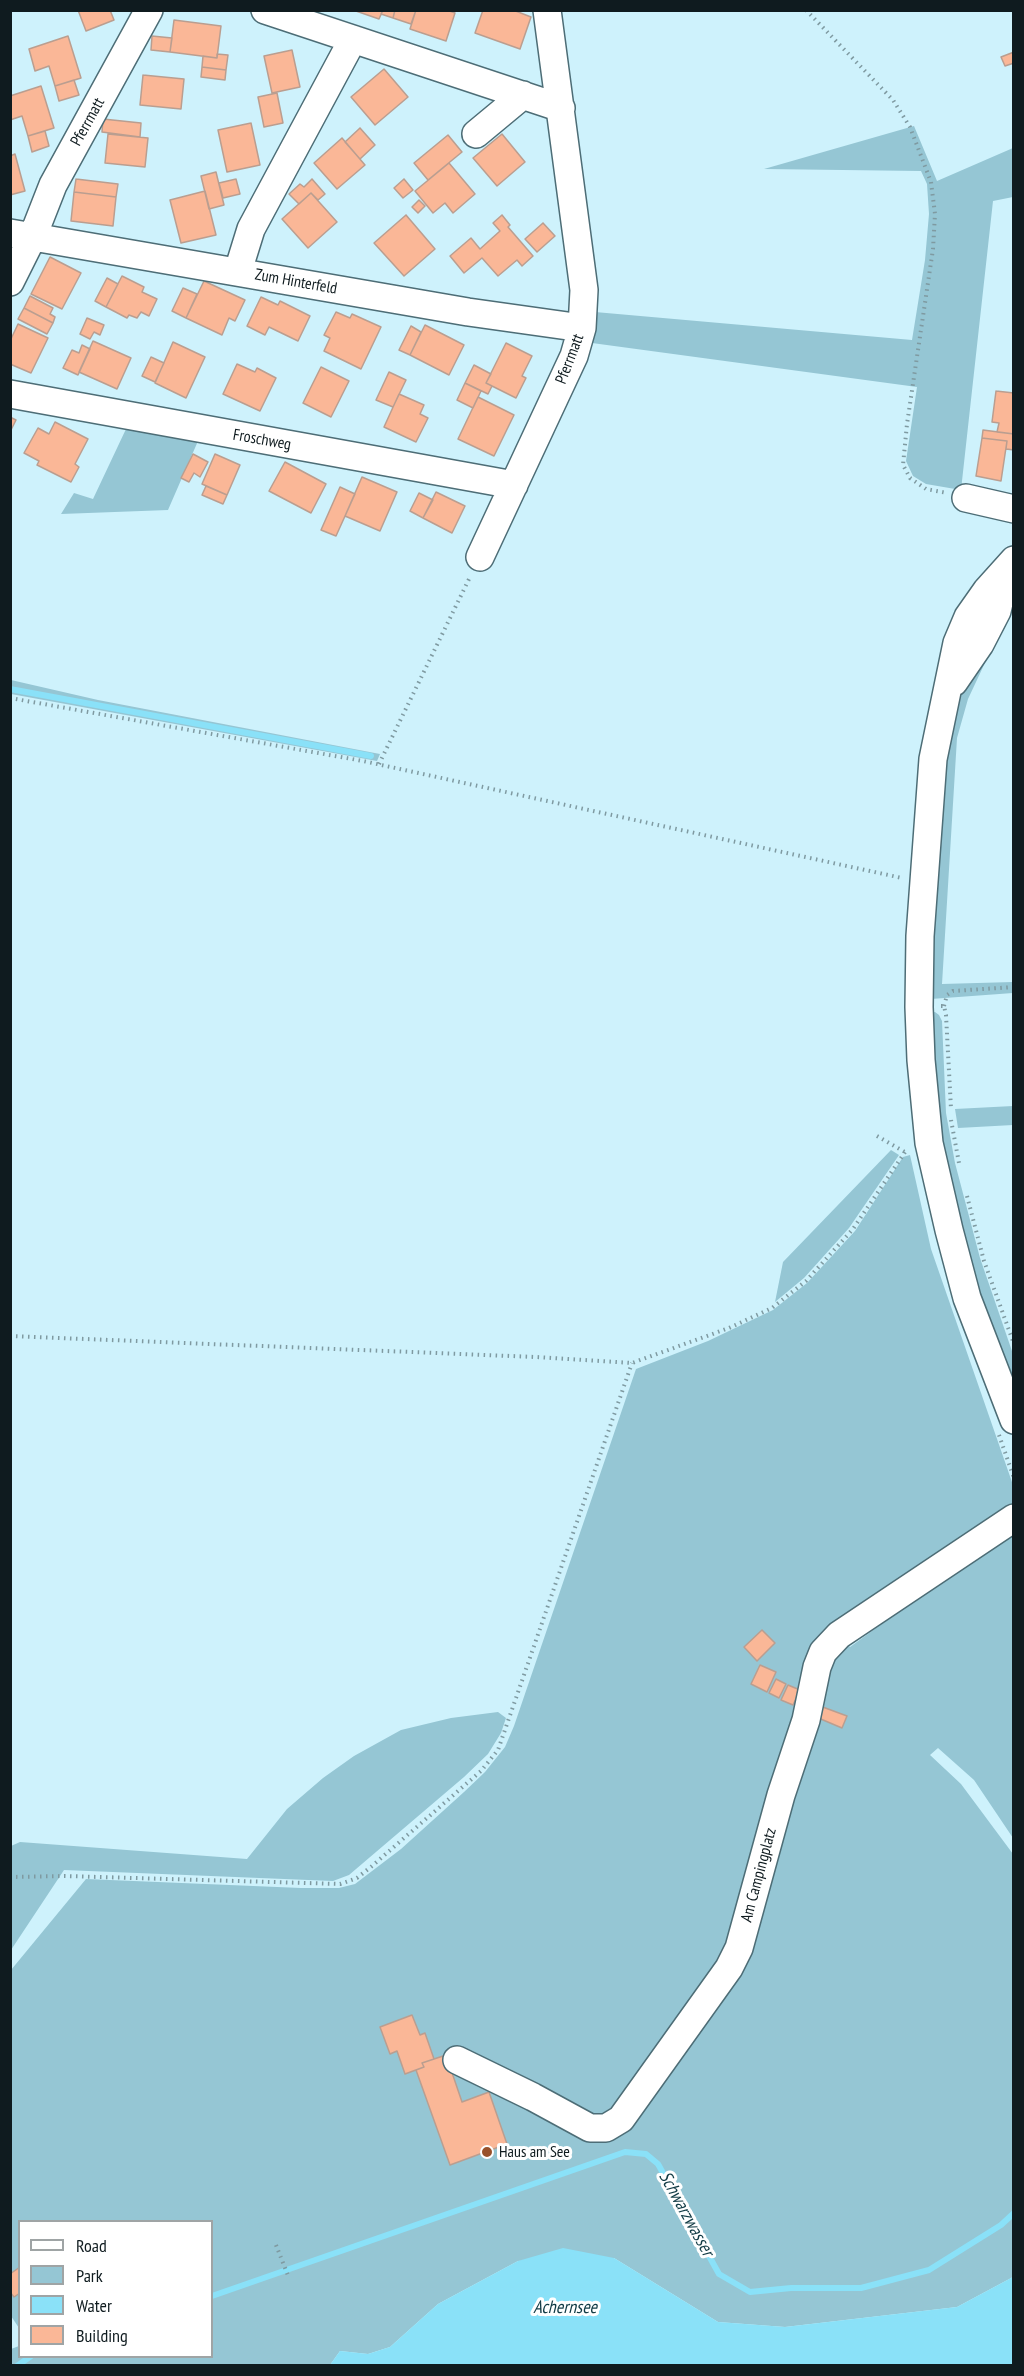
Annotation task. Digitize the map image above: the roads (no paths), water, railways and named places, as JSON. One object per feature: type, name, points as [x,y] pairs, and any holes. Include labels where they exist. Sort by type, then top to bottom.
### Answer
[{"type":"street","name":"Pferrmatt","points":[[22,234],[53,185],[149,10]]},
{"type":"street","points":[[265,10],[561,108]]},
{"type":"street","name":"Pferrmatt","points":[[480,557],[574,356],[582,328],[584,290],[547,10]]},
{"type":"street","points":[[238,271],[251,230],[353,39]]},
{"type":"street","points":[[476,134],[523,95]]},
{"type":"street","name":"Zum Hinterfeld","points":[[22,234],[468,312],[582,328]]},
{"type":"street","points":[[10,282],[22,234]]},
{"type":"street","name":"Froschweg","points":[[10,394],[514,485]]},
{"type":"street","points":[[966,498],[1014,508]]},
{"type":"street","points":[[1010,565],[997,610],[980,644],[947,693],[933,759],[924,880],[931,1007],[921,1060],[929,1143],[967,1298],[1014,1420]]},
{"type":"street","name":"Am Campingplatz","points":[[457,2060],[590,2128],[606,2128],[621,2119],[729,1968],[739,1948],[781,1795],[806,1720],[817,1667],[823,1652],[839,1635],[1014,1518]]},
{"type":"water","name":"Achernsee","points":[[563,2248],[614,2258],[718,2322],[785,2327],[957,2307],[1013,2277],[1013,2365],[330,2365],[340,2351],[368,2354],[390,2347],[438,2304],[518,2261]]},
{"type":"waterway","points":[[10,689],[371,756]]},
{"type":"waterway","name":"Schwarzwasser","points":[[213,2296],[625,2152],[646,2154],[658,2164],[719,2274],[750,2292],[791,2288],[861,2288],[929,2270],[1001,2225],[1014,2213]]},
{"type":"waterway","name":"Schwarzwasser","points":[[17,2366],[28,2358]]},
{"type":"place","name":"Haus am See","points":[[487,2152]]}]
